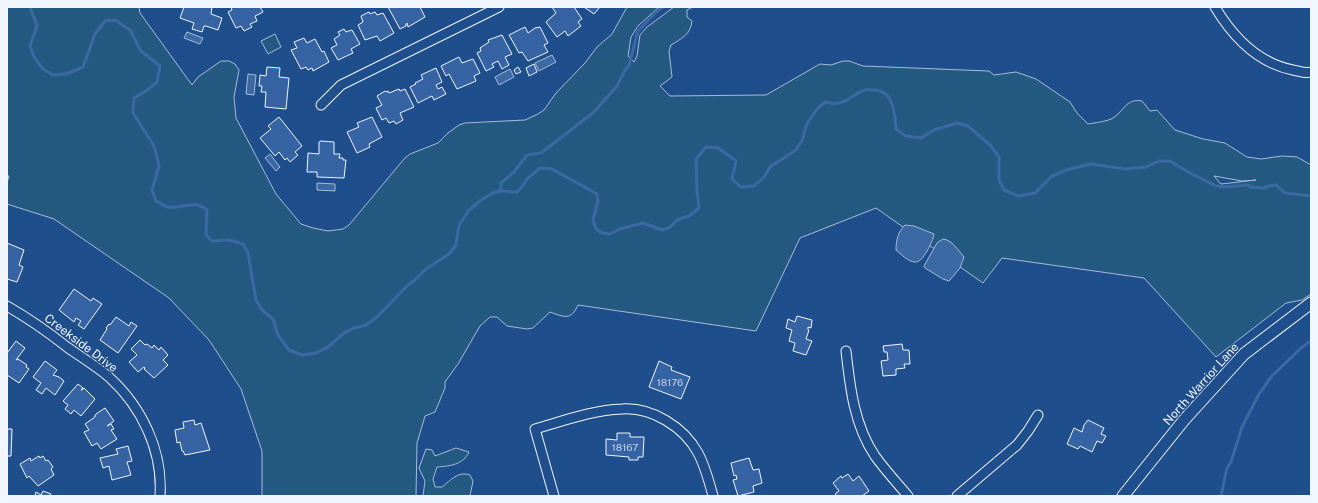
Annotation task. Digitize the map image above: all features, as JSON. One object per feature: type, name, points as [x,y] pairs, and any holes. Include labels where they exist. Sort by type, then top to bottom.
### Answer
[{"type":"street","points":[[321,105],[341,85],[499,7]]},
{"type":"street","points":[[1215,7],[1231,31],[1255,54],[1285,68],[1307,73],[1311,72]]},
{"type":"street","name":"North Warrior Lane","points":[[1123,496],[1184,420],[1244,354],[1311,303]]},
{"type":"street","name":"Creekside Drive","points":[[7,306],[25,316],[109,378],[132,402],[147,426],[158,460],[160,496]]},
{"type":"street","points":[[846,351],[856,415],[866,440],[881,464],[908,496]]},
{"type":"street","points":[[554,496],[535,429],[599,412],[623,409],[642,411],[662,418],[688,438],[704,465],[713,496]]},
{"type":"street","points":[[957,496],[1017,445],[1038,415]]},
{"type":"shaded area","points":[[7,7],[139,7],[140,13],[192,85],[198,77],[221,61],[229,61],[235,64],[239,70],[234,97],[236,118],[276,194],[301,224],[328,231],[343,229],[349,225],[404,159],[410,154],[438,143],[459,125],[465,123],[525,120],[544,110],[556,93],[585,63],[597,47],[612,34],[627,7],[659,7],[638,26],[631,37],[628,56],[634,62],[637,56],[640,35],[647,27],[674,7],[693,7],[687,10],[687,17],[692,21],[688,33],[671,45],[669,51],[672,77],[660,86],[670,96],[766,95],[820,64],[831,65],[843,61],[849,61],[863,66],[989,71],[994,75],[1016,72],[1036,79],[1070,102],[1077,113],[1088,124],[1111,119],[1132,101],[1142,101],[1150,111],[1157,110],[1175,130],[1203,139],[1225,143],[1247,157],[1261,159],[1282,156],[1297,157],[1311,165],[1311,294],[1302,300],[1286,303],[1216,357],[1144,278],[1002,258],[983,283],[876,208],[800,238],[756,331],[578,305],[573,314],[570,316],[563,316],[550,312],[533,328],[527,329],[507,326],[497,317],[490,317],[480,326],[458,364],[445,382],[445,388],[435,412],[425,416],[417,443],[416,496],[262,496],[262,451],[241,389],[209,340],[169,298],[54,219],[7,204],[7,183],[9,176],[7,176]],"holes":[[[1214,176],[1242,181],[1256,180],[1221,184]]]},
{"type":"shaded area","points":[[187,32],[203,38],[200,44],[184,38]]},
{"type":"shaded area","points":[[275,34],[281,47],[268,54],[261,41]]},
{"type":"shaded area","points":[[552,55],[556,62],[539,71],[535,63]]},
{"type":"shaded area","points":[[510,69],[514,77],[499,85],[495,77]]},
{"type":"shaded area","points":[[248,74],[256,75],[254,95],[246,94]]},
{"type":"shaded area","points":[[270,154],[280,167],[276,171],[265,158]]},
{"type":"shaded area","points":[[317,183],[335,184],[335,191],[317,190]]},
{"type":"shaded area","points":[[905,225],[914,226],[934,234],[927,251],[921,259],[915,262],[905,258],[896,250],[898,236]]},
{"type":"shaded area","points":[[943,239],[952,243],[964,257],[960,268],[949,281],[943,279],[924,266],[937,243]]},
{"type":"shaded area","points":[[456,448],[469,452],[463,460],[456,464],[437,467],[433,479],[435,487],[442,487],[458,475],[470,475],[473,481],[470,496],[423,496],[425,481],[419,468],[426,449],[432,450],[435,456]]},
{"type":"building","points":[[184,7],[212,7],[211,14],[222,18],[218,30],[206,26],[204,26],[202,32],[192,29],[194,23],[180,18]]},
{"type":"building","points":[[231,7],[260,7],[263,12],[255,16],[257,21],[250,24],[252,27],[244,31],[241,26],[236,28],[228,12],[232,10]]},
{"type":"building","points":[[388,7],[420,7],[425,17],[408,27],[407,23],[406,26],[400,29]]},
{"type":"building","points":[[552,7],[574,7],[582,19],[578,22],[581,26],[568,36],[565,31],[557,37],[546,22],[556,13]]},
{"type":"building","points":[[584,7],[600,7],[594,14]]},
{"type":"building","points":[[369,12],[370,14],[375,12],[377,15],[383,13],[394,33],[380,41],[377,36],[365,40],[358,25],[363,22],[361,16]]},
{"type":"building","points":[[525,27],[528,33],[535,28],[540,27],[548,43],[544,45],[548,52],[528,61],[522,52],[519,53],[509,35]]},
{"type":"building","points":[[344,29],[346,32],[352,30],[360,44],[351,49],[353,53],[338,60],[331,48],[337,45],[334,39],[340,35],[338,32]]},
{"type":"building","points":[[502,35],[512,54],[505,57],[509,65],[502,69],[498,61],[492,64],[494,67],[486,71],[477,53],[481,51],[480,48],[489,42],[488,40]]},
{"type":"building","points":[[304,38],[307,43],[315,39],[322,52],[324,51],[329,62],[313,71],[312,68],[308,70],[306,67],[301,69],[291,50],[297,48],[294,42]]},
{"type":"building","points":[[459,57],[462,63],[473,59],[480,73],[474,76],[476,81],[457,89],[449,74],[446,76],[441,66]]},
{"type":"building","points":[[534,64],[537,72],[529,76],[526,68]]},
{"type":"building","points":[[267,67],[280,68],[279,77],[289,78],[286,109],[265,107],[266,92],[261,92],[262,86],[259,86],[260,75],[266,76]]},
{"type":"building","points":[[518,67],[521,72],[516,74],[514,70]]},
{"type":"building","points":[[436,68],[442,82],[436,85],[438,89],[442,87],[446,94],[434,100],[432,96],[418,103],[410,87],[423,79],[421,75]]},
{"type":"building","points":[[399,89],[400,91],[405,89],[414,107],[400,113],[403,120],[396,124],[394,121],[389,123],[386,118],[382,120],[376,108],[382,105],[377,96],[385,91],[388,91],[389,93]]},
{"type":"building","points":[[279,117],[302,146],[295,152],[298,155],[290,162],[287,158],[285,160],[279,152],[275,156],[260,138],[271,129],[268,126]]},
{"type":"building","points":[[372,117],[382,137],[369,144],[370,147],[357,153],[347,132],[359,127],[357,123]]},
{"type":"building","points":[[319,142],[334,142],[334,154],[340,154],[339,158],[346,160],[344,178],[317,177],[317,172],[307,172],[308,153],[319,154]]},
{"type":"building","points":[[7,243],[24,250],[19,265],[23,267],[17,282],[7,279]]},
{"type":"building","points":[[74,289],[91,301],[93,298],[102,304],[84,329],[78,325],[81,321],[76,318],[74,322],[59,310]]},
{"type":"building","points":[[797,316],[812,320],[811,328],[808,327],[809,330],[806,339],[812,341],[806,355],[793,351],[795,343],[789,341],[792,330],[786,328],[788,319],[795,322]]},
{"type":"building","points":[[116,317],[129,326],[131,322],[137,326],[118,353],[100,340],[107,329],[106,328]]},
{"type":"building","points":[[140,340],[145,345],[147,344],[152,348],[154,345],[159,350],[161,347],[168,355],[163,360],[168,365],[154,378],[144,369],[144,367],[138,372],[129,362],[137,355],[131,349]]},
{"type":"building","points":[[16,341],[25,348],[16,360],[18,359],[27,365],[26,367],[29,369],[19,383],[7,375],[7,353]]},
{"type":"building","points":[[902,344],[903,350],[909,350],[910,364],[904,364],[905,368],[896,369],[896,375],[883,376],[881,361],[888,360],[887,352],[884,352],[883,346]]},
{"type":"building","points":[[45,361],[57,370],[53,375],[64,381],[55,395],[46,388],[42,394],[36,390],[41,383],[33,377]]},
{"type":"building","points":[[659,361],[672,367],[671,370],[690,377],[681,399],[649,387]]},
{"type":"building","points":[[78,384],[83,388],[81,390],[84,388],[95,399],[81,416],[74,410],[71,414],[65,409],[68,405],[63,401]]},
{"type":"building","points":[[105,408],[114,421],[107,426],[111,424],[114,429],[111,430],[117,439],[101,449],[97,443],[92,446],[84,432],[89,430],[85,424]]},
{"type":"building","points":[[194,420],[195,425],[201,423],[210,450],[185,455],[182,451],[180,442],[177,443],[175,430],[184,428],[183,422]]},
{"type":"building","points":[[1088,420],[1104,428],[1101,434],[1106,436],[1102,443],[1097,441],[1092,452],[1080,446],[1078,449],[1067,444],[1074,428],[1082,432],[1084,425]]},
{"type":"building","points":[[7,429],[12,429],[11,456],[7,456]]},
{"type":"building","points":[[617,433],[630,433],[630,437],[644,437],[643,457],[638,457],[638,460],[629,460],[629,457],[606,455],[606,439],[617,440]]},
{"type":"building","points":[[128,446],[132,461],[127,462],[131,475],[112,480],[109,466],[103,468],[100,458],[118,454],[116,449]]},
{"type":"building","points":[[39,456],[40,458],[43,456],[46,461],[48,460],[53,467],[51,469],[54,475],[38,486],[29,476],[27,478],[20,464],[30,458],[31,461]]},
{"type":"building","points":[[749,458],[753,470],[759,469],[762,483],[753,486],[754,492],[738,496],[733,480],[737,479],[736,475],[734,476],[731,463]]},
{"type":"building","points":[[848,474],[853,481],[859,476],[869,491],[862,496],[837,496],[835,494],[839,491],[833,483],[841,476],[842,478]]},
{"type":"building","points":[[43,491],[51,494],[50,496],[35,496],[36,492],[41,495]]},
{"type":"waterway","points":[[30,7],[37,26],[30,46],[34,57],[43,69],[53,75],[66,74],[83,67],[95,34],[105,21],[115,20],[130,30],[141,51],[160,66],[157,82],[134,98],[133,113],[154,146],[159,166],[152,190],[156,201],[168,207],[192,205],[202,207],[207,210],[206,235],[212,241],[229,240],[243,244],[248,253],[256,300],[262,310],[273,319],[278,335],[289,350],[302,355],[316,353],[328,347],[344,333],[354,328],[366,325],[377,317],[426,269],[449,254],[456,245],[459,225],[469,210],[481,200],[495,192],[517,192],[527,179],[540,168],[552,169],[597,194],[598,201],[593,220],[596,229],[602,233],[610,234],[620,229],[643,223],[662,230],[670,227],[677,220],[689,216],[699,208],[696,159],[706,147],[718,148],[736,161],[732,179],[741,187],[754,186],[765,176],[770,167],[796,150],[803,139],[808,122],[818,108],[825,102],[844,102],[859,92],[865,90],[881,91],[890,99],[894,111],[896,129],[906,136],[921,138],[934,130],[957,123],[968,126],[990,145],[999,157],[999,180],[1004,190],[1018,196],[1035,193],[1052,176],[1066,170],[1091,164],[1125,169],[1146,167],[1159,161],[1170,161],[1216,186],[1225,187],[1248,185],[1250,187],[1264,188],[1276,185],[1285,193],[1311,196]]},
{"type":"waterway","points":[[501,191],[501,183],[514,172],[527,155],[541,153],[594,112],[617,86],[629,65],[638,31],[656,12],[663,7]]},
{"type":"waterway","points":[[1221,496],[1227,468],[1231,462],[1242,427],[1259,394],[1272,376],[1301,348],[1311,341]]}]
